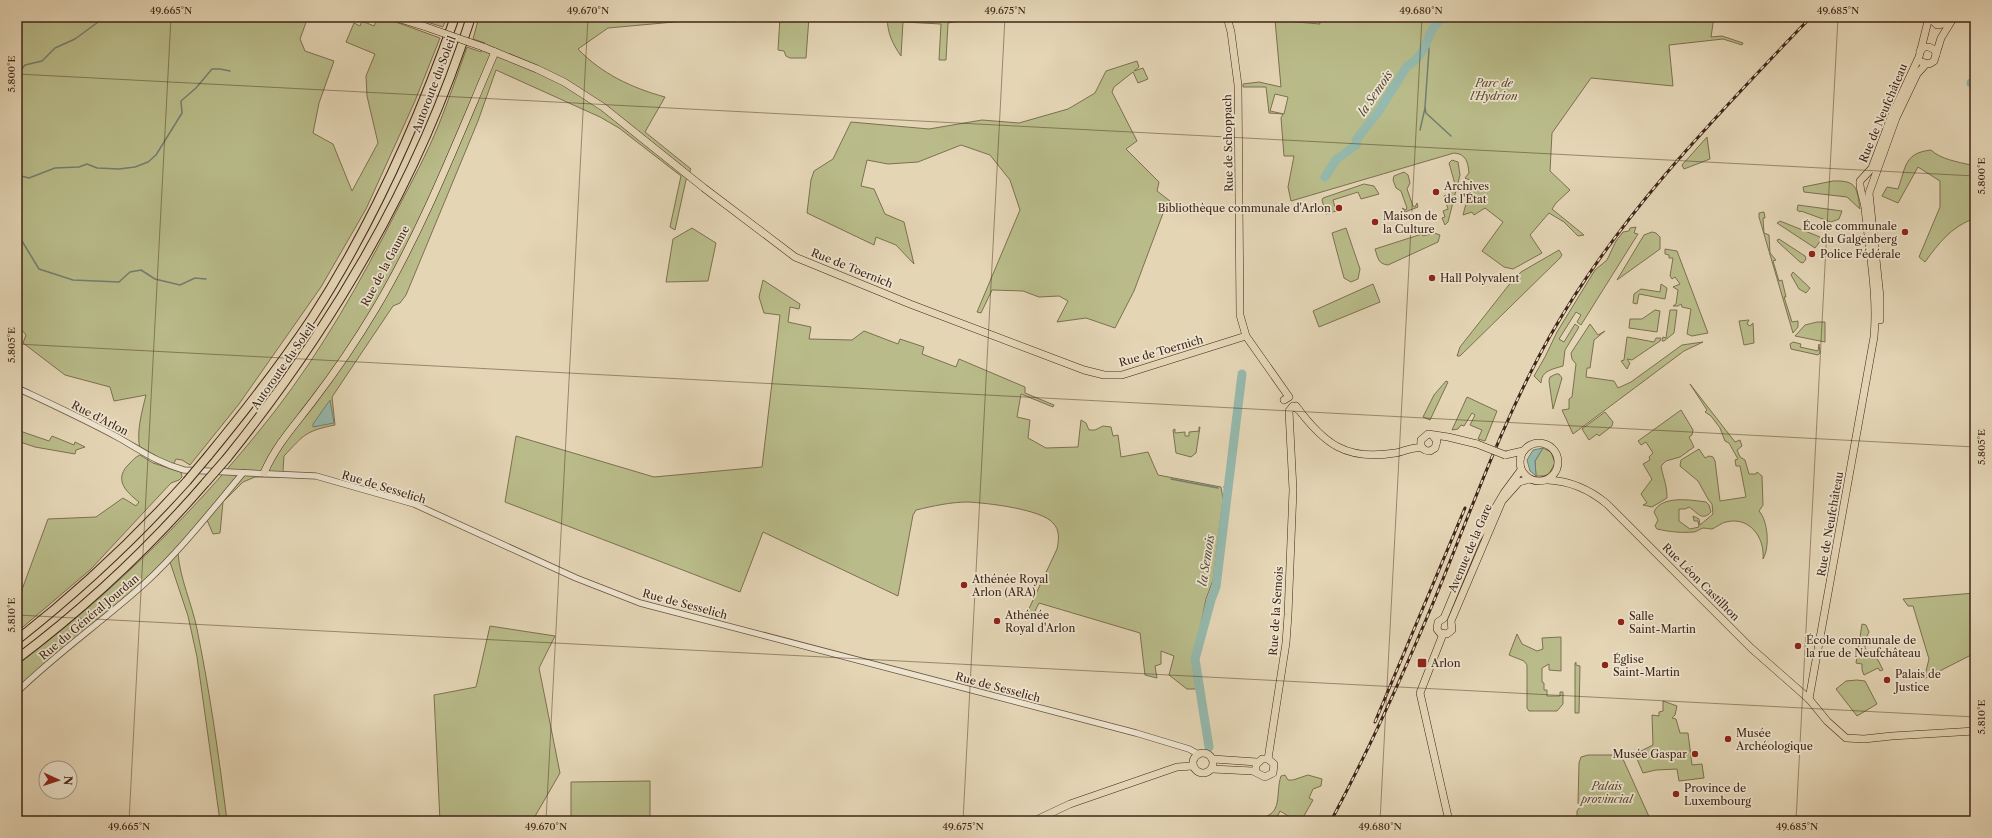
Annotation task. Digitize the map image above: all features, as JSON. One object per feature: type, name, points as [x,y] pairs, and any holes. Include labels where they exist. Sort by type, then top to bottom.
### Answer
[{"type":"highway","name":"Autoroute du Soleil","points":[[17,640],[95,575],[138,533],[187,481],[259,393],[312,318],[336,278],[383,192],[423,102],[454,17]]},
{"type":"highway","name":"Autoroute du Soleil","points":[[17,659],[106,585],[175,518],[227,458],[294,372],[325,326],[375,242],[419,152],[438,109],[471,17]]},
{"type":"main road","name":"Rue de Toernich","points":[[394,17],[495,52],[557,79],[603,106],[704,188],[795,257],[910,304],[1084,370],[1104,375],[1122,375],[1246,336]]},
{"type":"main road","name":"Rue de Schoppach","points":[[1227,17],[1231,32],[1238,85],[1240,315],[1246,336],[1281,385]]},
{"type":"main road","points":[[1929,17],[1934,24],[1940,25],[1954,17]]},
{"type":"main road","name":"Rue de Neufchâteau","points":[[1865,176],[1872,168],[1891,117],[1919,54],[1929,17]]},
{"type":"main road","points":[[1941,38],[1929,47],[1924,47],[1919,54],[1926,64],[1934,61],[1941,38],[1954,17]]},
{"type":"main road","points":[[1925,33],[1929,47],[1935,50],[1936,54]]},
{"type":"main road","name":"Rue de la Gaume","points":[[264,473],[272,454],[355,343],[396,273],[423,218],[495,52]]},
{"type":"main road","name":"Rue de Neufchâteau","points":[[1809,699],[1881,310],[1870,206],[1872,185],[1896,118],[1916,74],[1926,64]]},
{"type":"main road","points":[[1865,176],[1871,177],[1872,185],[1865,190],[1861,187],[1860,180],[1865,176]]},
{"type":"main road","name":"Rue de Neufchâteau","points":[[1861,187],[1876,310],[1873,352]]},
{"type":"main road","name":"Rue de la Semois","points":[[1281,385],[1288,398],[1286,411],[1291,450]]},
{"type":"main road","points":[[1288,398],[1322,438],[1338,447],[1363,455],[1385,454],[1421,444]]},
{"type":"main road","name":"Rue de la Semois","points":[[1288,398],[1284,411],[1292,463]]},
{"type":"main road","name":"Rue de la Semois","points":[[1268,759],[1286,643],[1293,490],[1289,411],[1293,406],[1299,410]]},
{"type":"main road","points":[[1421,444],[1424,435],[1457,439],[1477,444],[1505,454],[1521,467],[1530,479],[1536,482],[1548,480],[1556,472],[1558,466],[1556,453],[1548,445],[1536,443],[1524,451],[1505,454]]},
{"type":"main road","points":[[1433,436],[1437,441],[1436,445]]},
{"type":"main road","points":[[1421,444],[1430,451],[1442,442],[1457,439]]},
{"type":"main road","points":[[1521,467],[1524,451]]},
{"type":"main road","name":"Rue Léon Castilhon","points":[[1558,466],[1563,477],[1575,485],[1591,492],[1607,504],[1751,648],[1809,699],[1827,721],[1846,738],[1864,739],[1975,731]]},
{"type":"main road","name":"Avenue de la Gare","points":[[1446,633],[1439,631],[1437,626],[1438,622],[1445,616],[1477,539],[1521,467]]},
{"type":"main road","name":"Avenue de la Gare","points":[[1449,821],[1420,694],[1446,633],[1453,628],[1451,621],[1502,501],[1519,482],[1530,479]]},
{"type":"main road","name":"Rue Léon Castilhon","points":[[1548,480],[1575,485]]},
{"type":"main road","points":[[1198,754],[1208,754],[1213,759],[1257,762],[1262,758],[1268,759],[1274,764],[1273,773],[1263,777],[1256,772],[1212,769],[1202,774],[1195,770],[1193,766],[1194,759],[1198,754]]},
{"type":"main road","points":[[1212,769],[1213,759]]},
{"type":"main road","points":[[1256,772],[1257,762]]},
{"type":"main road","points":[[1034,821],[1077,802],[1178,767],[1193,766]]},
{"type":"street","name":"Rue d'Arlon","points":[[17,388],[119,438],[162,463],[174,467]]},
{"type":"street","name":"Rue de Sesselich","points":[[174,467],[184,470],[316,476],[414,504],[576,578],[640,603],[1142,735],[1189,749],[1198,754]]},
{"type":"street","name":"Rue du Général Jourdan","points":[[17,692],[53,658],[134,592],[172,555],[243,473]]},
{"type":"green space","points":[[17,17],[308,17],[300,39],[305,51],[334,61],[319,103],[313,133],[333,144],[352,191],[378,143],[367,96],[366,76],[375,54],[346,42],[354,23],[360,26],[362,21],[374,26],[378,17],[382,17],[440,38],[415,101],[366,209],[321,287],[239,404],[190,465],[182,460],[176,459],[173,465],[140,449],[139,429],[146,395],[114,401],[110,387],[65,375],[23,343],[26,335],[17,324]]},
{"type":"green space","points":[[417,17],[447,17],[443,27],[417,19]]},
{"type":"green space","points":[[479,17],[729,17],[608,28],[578,49],[607,73],[641,89],[665,97],[645,132],[691,169],[686,180],[675,230],[670,227],[681,176],[619,128],[600,117],[496,70],[478,121],[406,295],[400,303],[393,306],[332,397],[335,425],[317,429],[306,435],[284,456],[283,470],[287,477],[255,477],[243,482],[223,502],[220,533],[213,534],[207,520],[178,553],[181,572],[197,629],[214,725],[227,821],[220,821],[197,657],[188,616],[169,559],[17,692],[17,665],[88,608],[154,547],[217,481],[275,411],[292,388],[325,339],[383,238],[439,124],[467,47],[481,52],[485,43],[473,39]]},
{"type":"green space","points":[[780,17],[809,17],[806,58],[790,58],[786,56],[784,51],[778,50]]},
{"type":"green space","points":[[877,17],[982,17],[948,23],[946,60],[939,60],[941,24],[903,22],[901,56],[891,38],[887,18]]},
{"type":"green space","name":"Parc de l'Hydrion","points":[[1318,17],[1714,17],[1711,37],[1722,36],[1743,43],[1742,45],[1723,39],[1669,45],[1673,86],[1591,78],[1552,133],[1550,171],[1570,190],[1556,203],[1552,209],[1584,235],[1578,236],[1564,222],[1549,213],[1530,235],[1542,253],[1513,269],[1504,267],[1482,251],[1503,222],[1485,208],[1474,215],[1472,212],[1463,215],[1472,181],[1465,178],[1469,173],[1468,165],[1466,159],[1458,154],[1454,153],[1291,201],[1288,187],[1294,156],[1284,156],[1281,118],[1283,114],[1269,113],[1266,87],[1243,87],[1243,84],[1259,82],[1281,87],[1275,20],[1320,24]],"holes":[[[1275,94],[1288,97],[1284,114],[1270,111]]]},
{"type":"green space","points":[[1137,61],[1139,67],[1134,71],[1143,68],[1148,79],[1138,83],[1133,72],[1114,87],[1112,92],[1137,141],[1126,149],[1159,182],[1157,191],[1170,201],[1170,204],[1165,208],[1134,291],[1115,328],[1086,318],[1057,322],[1068,301],[1059,296],[1039,297],[1023,291],[992,290],[981,313],[977,312],[1020,210],[1010,180],[990,155],[961,145],[918,162],[888,164],[867,160],[861,186],[874,189],[885,214],[904,222],[914,264],[896,245],[876,237],[874,245],[807,213],[811,180],[814,171],[833,159],[851,122],[929,129],[982,120],[1019,123],[1068,109],[1095,93],[1106,71]]},
{"type":"green space","points":[[1707,137],[1710,159],[1684,169],[1682,165]]},
{"type":"green space","points":[[1931,150],[1944,158],[1971,165],[1975,174],[1975,201],[1971,204],[1973,219],[1965,222],[1952,231],[1925,262],[1919,257],[1940,207],[1940,181],[1918,167],[1898,203],[1882,196],[1887,187],[1898,189],[1907,162],[1911,158],[1916,154]]},
{"type":"green space","points":[[1452,160],[1458,162],[1460,175],[1448,222],[1445,225],[1442,218],[1445,217],[1443,211],[1448,209],[1444,196],[1450,193],[1455,184],[1449,163]]},
{"type":"green space","points":[[1404,172],[1408,175],[1410,183],[1407,189],[1413,206],[1415,207],[1417,203],[1418,207],[1405,212],[1402,208],[1406,210],[1407,208],[1401,191],[1396,188],[1393,180],[1394,176]]},
{"type":"green space","points":[[1833,181],[1847,182],[1854,187],[1858,196],[1860,209],[1847,197],[1804,192],[1803,187]]},
{"type":"green space","points":[[1364,184],[1374,186],[1379,194],[1361,199],[1358,192],[1333,200],[1336,211],[1326,214],[1322,200],[1323,198]]},
{"type":"green space","points":[[1798,205],[1842,211],[1839,219],[1831,222],[1801,211],[1800,212],[1797,210]]},
{"type":"green space","points":[[1764,212],[1764,233],[1769,235],[1770,253],[1776,260],[1773,261],[1779,281],[1782,280],[1786,297],[1784,297],[1792,322],[1798,321],[1798,327],[1793,333],[1759,217],[1759,213]]},
{"type":"green space","points":[[1780,221],[1820,237],[1821,240],[1815,248],[1777,223]]},
{"type":"green space","points":[[1636,227],[1634,233],[1638,234],[1581,325],[1577,322],[1581,315],[1576,312],[1559,339],[1564,342],[1575,324],[1579,327],[1565,350],[1563,366],[1552,369],[1543,375],[1541,383],[1534,376],[1557,332],[1595,270],[1607,260],[1616,241],[1623,232],[1629,231],[1630,228]]},
{"type":"green space","points":[[692,228],[716,243],[708,281],[666,282],[673,239]]},
{"type":"green space","points":[[1346,228],[1360,269],[1358,279],[1351,282],[1344,278],[1332,233]]},
{"type":"green space","points":[[1652,232],[1656,233],[1660,237],[1660,249],[1617,280],[1644,235]]},
{"type":"green space","points":[[1434,233],[1440,235],[1438,242],[1388,265],[1380,262],[1378,258],[1375,249],[1422,234],[1423,236]]},
{"type":"green space","points":[[1779,239],[1805,256],[1806,259],[1803,263],[1778,242],[1777,240]]},
{"type":"green space","points":[[1665,249],[1677,251],[1708,333],[1692,336],[1687,334],[1691,309],[1682,307],[1681,304],[1678,306],[1673,306],[1676,304],[1678,290],[1673,287],[1680,284],[1675,277],[1672,279],[1670,276],[1673,258],[1669,258],[1669,255],[1665,254]]},
{"type":"green space","points":[[1559,250],[1562,255],[1560,258],[1460,356],[1457,356],[1460,347],[1512,281],[1521,272]]},
{"type":"green space","points":[[1793,272],[1810,288],[1806,293],[1799,289],[1791,275]]},
{"type":"green space","points":[[763,280],[800,304],[799,309],[790,307],[788,322],[811,327],[809,339],[852,340],[864,331],[898,344],[900,339],[924,347],[922,354],[956,367],[959,359],[1025,387],[1025,393],[1054,405],[1053,407],[1021,394],[1017,417],[1030,420],[1028,438],[1046,448],[1078,447],[1081,420],[1086,423],[1089,430],[1095,430],[1103,426],[1111,427],[1113,436],[1118,435],[1121,457],[1148,452],[1158,475],[1221,487],[1223,499],[1213,580],[1206,599],[1194,656],[1193,667],[1196,689],[1187,689],[1169,675],[1174,656],[1161,651],[1161,664],[1155,666],[1157,678],[1145,675],[1140,633],[1039,603],[1032,617],[1026,615],[1057,549],[1058,532],[1053,523],[1047,518],[1026,510],[1000,505],[962,502],[949,503],[916,510],[913,515],[898,596],[763,532],[740,592],[505,502],[516,436],[654,477],[762,467],[780,315],[764,313],[759,297]]},
{"type":"green space","points":[[1373,284],[1380,302],[1319,327],[1313,311]]},
{"type":"green space","points":[[1661,284],[1667,288],[1665,299],[1639,294],[1637,304],[1633,303],[1634,294],[1641,289],[1660,292]]},
{"type":"green space","points":[[1655,310],[1660,311],[1657,332],[1629,328],[1630,319],[1642,319]]},
{"type":"green space","points":[[1670,310],[1677,310],[1674,333],[1662,341],[1663,337],[1666,338]]},
{"type":"green space","points":[[1749,320],[1747,324],[1750,326],[1753,323],[1754,343],[1744,345],[1739,321]]},
{"type":"green space","points":[[1825,322],[1825,342],[1795,336],[1805,325]]},
{"type":"green space","points":[[1590,324],[1598,335],[1605,331],[1594,340],[1590,368],[1587,368],[1586,377],[1614,381],[1618,388],[1631,382],[1682,345],[1703,342],[1684,351],[1573,434],[1562,410],[1569,409],[1569,399],[1572,397],[1576,364],[1572,359],[1571,353]]},
{"type":"green space","points":[[1627,337],[1654,342],[1656,338],[1661,338],[1660,341],[1632,360],[1627,359],[1630,363],[1627,369],[1621,361],[1624,360]]},
{"type":"green space","points":[[1793,342],[1801,344],[1800,347],[1818,351],[1819,344],[1820,353],[1818,355],[1791,349],[1790,344]]},
{"type":"green space","points":[[1559,374],[1562,378],[1553,409],[1549,381],[1550,377]]},
{"type":"green space","points":[[1446,381],[1448,382],[1430,420],[1423,417],[1434,395]]},
{"type":"green space","points":[[1690,384],[1735,442],[1740,440],[1742,446],[1737,450],[1740,457],[1745,460],[1749,474],[1756,474],[1757,472],[1762,476],[1763,505],[1759,511],[1762,515],[1767,534],[1767,548],[1763,559],[1763,551],[1758,536],[1754,530],[1742,522],[1726,522],[1712,529],[1703,528],[1695,532],[1662,530],[1657,529],[1655,526],[1658,520],[1654,512],[1663,503],[1670,501],[1693,500],[1706,502],[1709,505],[1711,512],[1705,516],[1700,515],[1689,507],[1679,509],[1679,521],[1690,529],[1699,527],[1698,521],[1694,521],[1693,516],[1699,519],[1700,525],[1713,514],[1712,504],[1698,481],[1680,466],[1681,460],[1699,449],[1705,458],[1709,456],[1713,457],[1715,461],[1720,501],[1746,497],[1740,466],[1736,466],[1735,460],[1738,459],[1729,443],[1725,441],[1720,428],[1711,416],[1705,412],[1707,410]]},
{"type":"green space","points":[[1467,397],[1497,411],[1485,441],[1478,439],[1482,430],[1470,425],[1475,415],[1472,413],[1464,426],[1461,425],[1458,429],[1452,430]]},
{"type":"green space","points":[[1681,410],[1693,430],[1692,435],[1689,437],[1694,447],[1680,457],[1666,461],[1661,466],[1666,485],[1667,498],[1652,507],[1643,505],[1647,503],[1641,494],[1652,479],[1643,464],[1650,460],[1649,457],[1653,453],[1646,442],[1641,445],[1638,441]]},
{"type":"green space","points":[[1605,412],[1613,422],[1612,426],[1599,436],[1597,434],[1589,440],[1582,429]]},
{"type":"green space","points":[[1200,427],[1196,453],[1191,457],[1176,453],[1173,430],[1175,429],[1175,433],[1185,432],[1185,436],[1189,436],[1189,432],[1199,431]]},
{"type":"green space","points":[[17,430],[49,441],[52,436],[74,445],[75,442],[85,447],[76,450],[75,454],[35,447],[17,441]]},
{"type":"green space","points":[[1543,448],[1551,452],[1555,463],[1549,474],[1544,476],[1536,476],[1535,461]]},
{"type":"green space","points":[[140,455],[153,463],[181,472],[182,477],[171,483],[90,570],[17,632],[17,597],[20,595],[48,519],[96,517],[123,498],[136,506],[139,502],[129,494],[123,484],[122,474],[134,459]]},
{"type":"green space","points":[[1975,593],[1975,653],[1924,679],[1929,659],[1913,606],[1908,606],[1903,599]]},
{"type":"green space","points":[[1862,624],[1866,625],[1869,632],[1865,640],[1865,648],[1878,660],[1883,670],[1880,671],[1878,668],[1864,675],[1862,664],[1856,663]]},
{"type":"green space","points":[[490,626],[555,636],[539,668],[560,773],[534,818],[494,821],[440,821],[434,695],[476,687]]},
{"type":"green space","points":[[1517,634],[1522,644],[1537,651],[1543,649],[1542,638],[1561,637],[1561,671],[1549,670],[1549,664],[1542,668],[1542,682],[1544,683],[1544,690],[1547,690],[1547,696],[1560,696],[1560,692],[1563,692],[1563,704],[1557,711],[1529,711],[1527,708],[1527,665],[1524,661],[1509,655]]},
{"type":"green space","points":[[1576,662],[1576,665],[1580,666],[1579,713],[1575,713]]},
{"type":"green space","points":[[1846,681],[1865,681],[1877,704],[1857,716],[1836,689]]},
{"type":"green space","points":[[1663,701],[1677,706],[1675,715],[1672,718],[1676,719],[1680,733],[1688,733],[1692,765],[1702,764],[1704,778],[1679,781],[1677,769],[1656,770],[1643,773],[1635,754],[1653,745],[1652,715],[1659,716],[1659,712],[1663,711]]},
{"type":"green space","name":"Palais provincial","points":[[1588,755],[1614,755],[1622,757],[1651,821],[1577,821],[1577,811],[1580,807],[1578,803],[1579,763],[1581,757]]},
{"type":"green space","points":[[1285,775],[1288,780],[1293,780],[1308,775],[1322,779],[1321,786],[1313,789],[1309,798],[1313,800],[1301,821],[1288,821],[1290,817],[1280,811],[1275,821],[1262,821],[1259,818],[1272,813],[1275,808],[1281,776]]},
{"type":"green space","points":[[650,781],[650,821],[571,821],[571,782]]},
{"type":"water","points":[[330,400],[334,423],[313,427],[313,424]]},
{"type":"water","points":[[1543,448],[1535,461],[1536,476],[1530,471],[1527,460],[1533,450]]},
{"type":"waterway","points":[[17,75],[25,65],[42,61],[55,48],[75,39],[105,17]]},
{"type":"waterway","name":"la Semois","points":[[1325,177],[1336,160],[1357,144],[1356,140],[1378,112],[1407,66],[1420,55],[1432,30],[1442,17]]},
{"type":"waterway","points":[[1428,42],[1429,50],[1425,107],[1426,113],[1451,136]]},
{"type":"waterway","points":[[17,175],[29,178],[55,168],[79,167],[87,164],[97,168],[119,169],[135,167],[148,162],[156,155],[182,113],[181,101],[196,88],[212,69],[230,71]]},
{"type":"waterway","name":"la Semois","points":[[1971,83],[1975,85]]},
{"type":"waterway","points":[[1420,130],[1425,108]]},
{"type":"waterway","points":[[17,238],[22,241],[39,269],[73,280],[119,282],[130,272],[141,270],[155,279],[180,285],[195,278],[206,279]]},
{"type":"waterway","name":"la Semois","points":[[1209,747],[1195,659],[1216,587],[1242,374]]},
{"type":"waterway","points":[[1171,479],[1218,488]]},
{"type":"waterway","name":"la Semois","points":[[1224,487],[1228,486]]},
{"type":"railway","points":[[1331,821],[1376,732],[1404,671],[1519,395],[1550,336],[1606,249],[1638,208],[1704,130],[1811,17]]},
{"type":"railway","points":[[1375,722],[1465,508]]},
{"type":"place","name":"Archives de l'État","points":[[1436,192]]},
{"type":"place","name":"Bibliothèque communale d'Arlon","points":[[1339,208]]},
{"type":"place","name":"Maison de la Culture","points":[[1375,222]]},
{"type":"place","name":"École communale du Galgenberg","points":[[1905,232]]},
{"type":"place","name":"Police Fédérale","points":[[1812,254]]},
{"type":"place","name":"Hall Polyvalent","points":[[1432,278]]},
{"type":"place","name":"Athénée Royal Arlon (ARA)","points":[[964,585]]},
{"type":"place","name":"Athénée Royal d'Arlon","points":[[997,621]]},
{"type":"place","name":"Salle Saint-Martin","points":[[1621,622]]},
{"type":"place","name":"École communale de la rue de Neufchâteau","points":[[1798,646]]},
{"type":"place","name":"Arlon","points":[[1422,663]]},
{"type":"place","name":"Église Saint-Martin","points":[[1605,665]]},
{"type":"place","name":"Palais de Justice","points":[[1887,680]]},
{"type":"place","name":"Musée Archéologique","points":[[1728,739]]},
{"type":"place","name":"Musée Gaspar","points":[[1695,754]]},
{"type":"place","name":"Province de Luxembourg","points":[[1676,794]]}]
